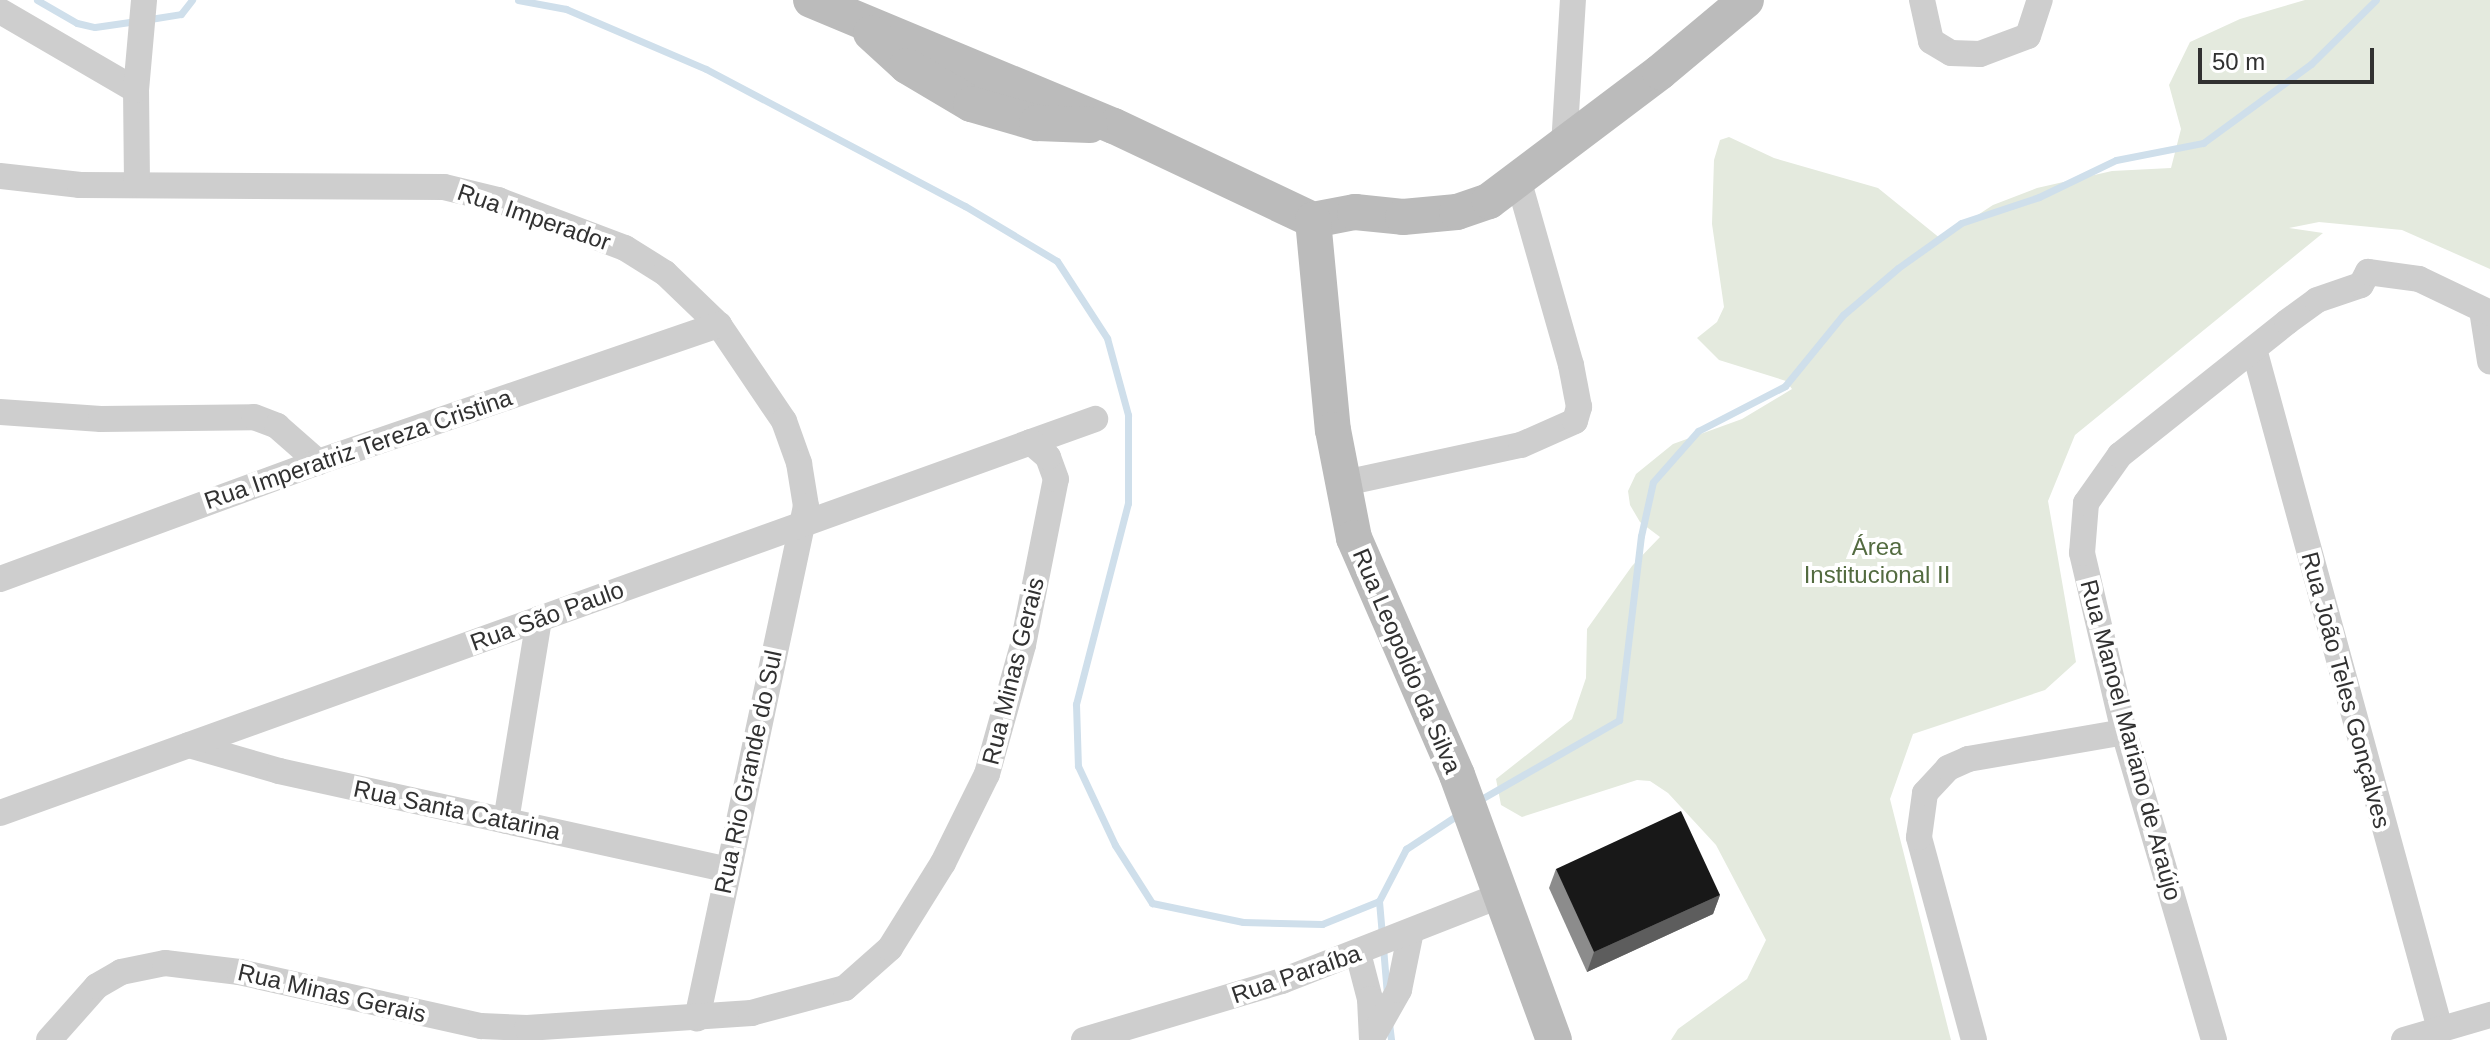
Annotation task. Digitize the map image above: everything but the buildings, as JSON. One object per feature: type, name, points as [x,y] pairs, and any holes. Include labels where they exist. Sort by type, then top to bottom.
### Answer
[{"type":"street","points":[[137,184],[136,90],[144,0]]},
{"type":"street","points":[[811,0],[1114,126],[1313,220],[1355,212],[1403,217],[1457,212],[1519,182],[1746,0]]},
{"type":"street","points":[[1564,146],[1573,0]]},
{"type":"street","points":[[1922,0],[1925,29],[1940,49],[1980,54],[2028,36],[2040,0]]},
{"type":"street","points":[[0,11],[136,90]]},
{"type":"street","name":"Rua Imperador","points":[[0,176],[80,185],[392,184],[444,187],[498,200],[625,248],[665,273],[719,325],[784,421],[799,463],[806,506],[801,525]]},
{"type":"street","points":[[1340,484],[1521,445],[1575,421],[1579,407],[1571,365],[1519,182]]},
{"type":"street","name":"Rua Leopoldo da Silva","points":[[1313,220],[1340,484],[1379,604],[1504,894],[1551,1029]]},
{"type":"street","name":"Rua Manoel Mariano de Araújo","points":[[2214,1040],[2124,732],[2082,553],[2086,503],[2120,455],[2317,300],[2361,285],[2368,272],[2404,274],[2486,312]]},
{"type":"street","points":[[2486,312],[2490,361]]},
{"type":"street","name":"Rua Imperatriz Tereza Cristina","points":[[0,579],[318,462],[719,325]]},
{"type":"street","name":"Rua João Teles Gonçalves","points":[[2254,349],[2440,1029]]},
{"type":"street","points":[[0,412],[101,419],[254,417],[277,426],[318,462]]},
{"type":"street","name":"Rua São Paulo","points":[[0,813],[1095,419]]},
{"type":"street","name":"Rua Minas Gerais","points":[[49,1040],[97,986],[121,972],[165,963],[340,991],[481,1026],[581,1028],[697,1019],[810,1001],[845,988],[890,948],[936,875],[987,774],[1023,645],[1056,479],[1048,457],[1031,442]]},
{"type":"street","name":"Rua Rio Grande do Sul","points":[[697,1019],[726,869],[801,525]]},
{"type":"street","points":[[506,821],[539,619]]},
{"type":"street","points":[[1974,1040],[1919,837],[1918,814],[1925,793],[1948,768],[1968,759],[2124,732]]},
{"type":"street","name":"Rua Santa Catarina","points":[[189,745],[279,771],[726,869]]},
{"type":"street","name":"Rua Paraíba","points":[[1084,1040],[1358,953],[1504,894]]},
{"type":"street","points":[[1373,1038],[1399,990],[1411,931]]},
{"type":"street","points":[[1358,953],[1373,1038]]},
{"type":"street","points":[[2404,1040],[2490,1015]]},
{"type":"street","points":[[1551,1029],[1576,1040]]},
{"type":"green space","name":"Área Institucional II","points":[[2305,0],[2490,0],[2490,269],[2402,230],[2319,222],[2289,228],[2323,233],[2075,435],[2048,501],[2076,662],[2045,690],[1913,734],[1890,799],[1951,1040],[1671,1040],[1678,1029],[1747,979],[1766,940],[1716,845],[1668,793],[1650,781],[1637,780],[1522,817],[1501,805],[1496,779],[1572,719],[1586,678],[1587,629],[1632,566],[1660,537],[1640,522],[1630,505],[1628,491],[1636,474],[1673,444],[1742,419],[1792,389],[1786,381],[1719,360],[1697,338],[1717,322],[1724,307],[1712,224],[1714,160],[1720,140],[1729,137],[1774,158],[1878,188],[1941,239],[1993,205],[2037,188],[2112,171],[2171,168],[2181,129],[2169,85],[2190,42],[2240,19]]},
{"type":"waterway","points":[[37,0],[77,23],[95,27],[137,21]]},
{"type":"waterway","points":[[150,19],[181,14],[192,0]]},
{"type":"waterway","points":[[518,0],[566,9],[706,69],[965,206],[1057,261],[1107,338],[1128,415],[1128,503],[1076,704],[1078,766],[1115,845],[1152,903],[1243,922],[1322,924],[1379,901],[1406,849],[1459,814]]},
{"type":"waterway","points":[[1476,802],[1619,720],[1641,536],[1653,482],[1698,431],[1785,386],[1843,315],[1898,268],[1961,223],[2039,197],[2116,160],[2203,143],[2311,64],[2376,0]]},
{"type":"waterway","points":[[1379,901],[1382,935]]},
{"type":"waterway","points":[[1383,947],[1387,995]]},
{"type":"waterway","points":[[1389,1023],[1391,1040]]}]
